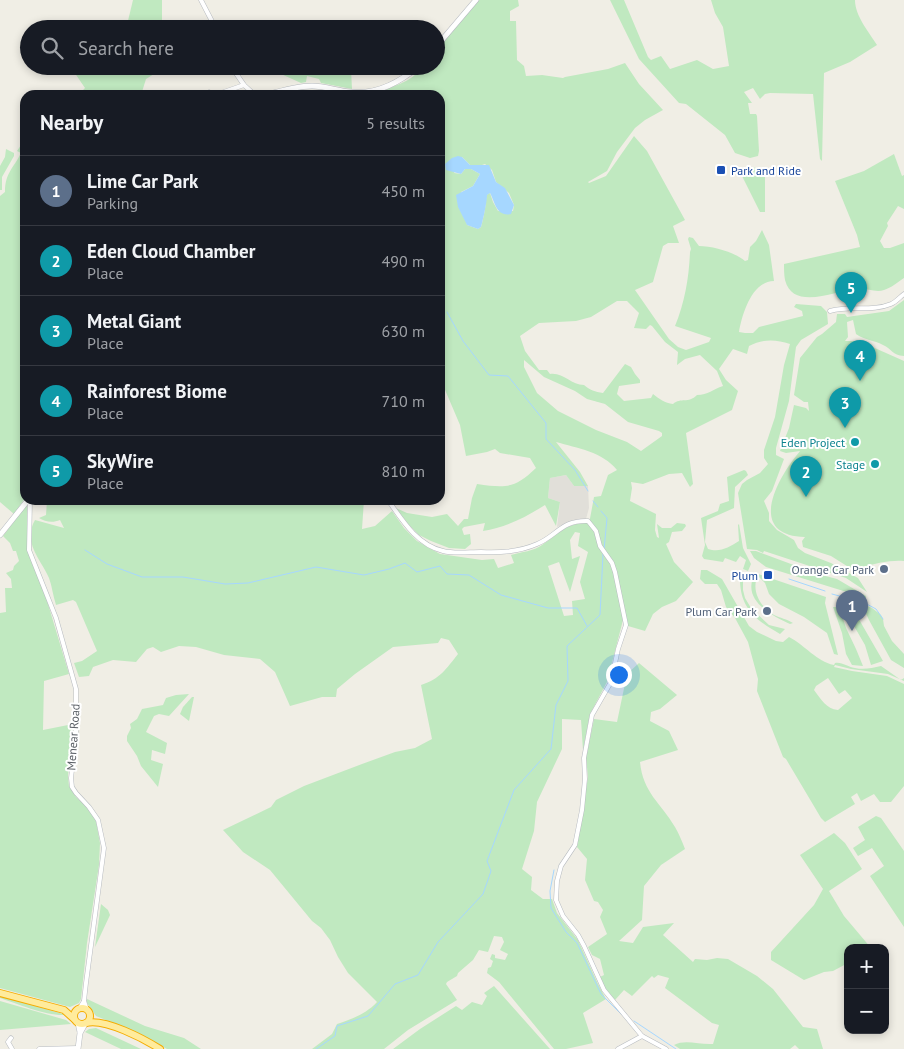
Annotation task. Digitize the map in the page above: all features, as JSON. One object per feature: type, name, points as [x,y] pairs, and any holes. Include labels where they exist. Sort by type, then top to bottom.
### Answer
[{"type":"highway","points":[[0,993],[64,1010],[88,1011],[99,1022]]},
{"type":"highway","points":[[64,1010],[81,1022],[99,1022],[130,1034],[160,1049]]},
{"type":"highway","points":[[78,1010],[74,1015],[81,1022]]},
{"type":"highway","points":[[81,1022],[90,1018],[88,1011]]},
{"type":"street","points":[[201,0],[211,20]]},
{"type":"street","points":[[445,36],[476,0]]},
{"type":"street","points":[[237,75],[250,90]]},
{"type":"street","points":[[373,90],[400,80],[407,75]]},
{"type":"street","points":[[230,90],[244,85]]},
{"type":"street","points":[[296,90],[312,86],[340,90]]},
{"type":"street","points":[[830,311],[847,307],[880,307],[893,303],[904,294]]},
{"type":"street","points":[[0,535],[25,505]]},
{"type":"street","name":"Menear Road","points":[[29,505],[29,550],[56,618],[76,689],[76,738],[71,778],[72,787],[76,794],[89,806],[98,820],[104,848],[84,1001],[78,1010]]},
{"type":"street","points":[[391,505],[406,526],[418,538],[442,551],[504,553],[538,544],[562,526],[578,521],[588,521],[596,531],[602,549],[612,563],[615,572],[626,625],[618,649],[611,682],[592,715],[584,758],[585,779],[582,810],[575,845],[560,868],[556,900],[563,916],[584,946],[604,990],[642,1036],[666,1049]]},
{"type":"street","name":"Menear Road","points":[[84,1001],[88,1011]]},
{"type":"street","points":[[39,1049],[78,1048],[81,1022]]},
{"type":"street","points":[[618,1049],[626,1047],[642,1036]]},
{"type":"street","points":[[8,1042],[11,1038]]},
{"type":"street","points":[[2,1042],[8,1042]]},
{"type":"street","points":[[8,1042],[12,1049]]},
{"type":"shaded area","points":[[566,475],[574,486],[588,486],[589,508],[586,519],[578,519],[557,527],[560,502],[548,498],[550,478]]},
{"type":"green space","points":[[133,0],[162,0],[162,20],[128,20]]},
{"type":"green space","points":[[478,0],[518,0],[519,6],[510,11],[510,21],[516,21],[517,60],[524,66],[526,76],[542,75],[563,78],[608,69],[625,63],[639,84],[663,110],[635,128],[617,152],[607,171],[588,182],[606,176],[634,136],[647,151],[685,220],[673,226],[679,243],[668,243],[663,246],[653,282],[635,290],[669,339],[678,347],[686,350],[709,342],[711,338],[675,326],[684,299],[687,280],[691,249],[689,237],[693,238],[699,246],[723,250],[745,261],[748,260],[750,247],[762,230],[769,245],[774,281],[766,282],[754,292],[743,316],[739,332],[753,333],[759,327],[803,316],[802,311],[794,307],[796,304],[821,306],[827,312],[828,324],[801,340],[796,347],[789,401],[776,448],[776,455],[784,459],[772,491],[764,501],[769,513],[769,521],[777,530],[794,540],[798,548],[805,553],[831,563],[858,578],[867,592],[846,578],[764,551],[763,553],[747,549],[738,493],[742,484],[760,473],[768,464],[764,458],[764,450],[775,417],[784,365],[790,344],[779,341],[759,342],[749,346],[747,354],[733,349],[719,369],[726,380],[738,391],[732,410],[686,433],[693,484],[690,487],[682,473],[669,474],[643,484],[631,482],[630,501],[656,514],[655,530],[657,537],[659,538],[657,524],[662,528],[671,528],[677,523],[685,524],[686,526],[682,531],[672,532],[669,542],[666,544],[674,562],[693,582],[676,601],[662,607],[653,614],[645,631],[628,626],[623,620],[607,682],[590,714],[583,750],[581,720],[562,719],[562,749],[537,802],[534,831],[522,869],[532,877],[531,890],[543,899],[552,899],[557,913],[578,940],[606,999],[583,1013],[593,1043],[566,1049],[554,1049],[499,982],[487,973],[493,961],[490,959],[492,954],[495,955],[495,958],[505,960],[508,954],[500,950],[504,942],[502,937],[494,936],[488,952],[479,950],[473,960],[457,976],[447,982],[446,984],[457,1000],[408,1030],[384,1049],[312,1049],[332,1034],[337,1024],[363,1013],[377,1002],[348,973],[330,940],[321,928],[312,921],[270,870],[243,852],[223,830],[271,807],[276,800],[304,786],[395,752],[415,748],[432,739],[421,685],[438,677],[458,654],[449,640],[441,638],[438,643],[393,647],[337,689],[336,697],[322,697],[290,706],[275,672],[260,659],[224,655],[196,647],[179,646],[161,652],[153,647],[147,649],[136,662],[113,660],[93,667],[89,676],[79,677],[74,663],[82,661],[97,651],[76,602],[73,600],[56,605],[49,578],[32,543],[32,528],[35,520],[64,528],[60,520],[49,522],[39,518],[46,515],[47,505],[364,505],[362,529],[375,526],[392,511],[404,528],[417,541],[440,554],[482,560],[494,559],[498,568],[514,563],[511,555],[539,547],[567,527],[579,523],[587,522],[589,524],[594,497],[601,496],[608,475],[617,470],[605,459],[597,455],[556,442],[580,472],[588,486],[574,486],[566,475],[550,478],[548,498],[560,502],[556,526],[545,505],[507,525],[483,531],[485,523],[464,527],[462,529],[464,535],[470,534],[471,544],[465,549],[449,548],[419,535],[396,508],[407,513],[432,517],[447,514],[458,526],[464,519],[468,519],[477,484],[509,485],[522,480],[536,468],[530,458],[500,453],[495,449],[466,456],[460,425],[445,390],[445,90],[384,90],[415,75],[445,75],[445,40]],"holes":[[[462,157],[470,165],[479,166],[485,164],[492,170],[496,182],[509,193],[514,205],[513,211],[498,211],[490,193],[486,195],[481,227],[478,229],[467,225],[461,192],[473,186],[480,174],[471,169],[465,169],[461,174],[454,173]],[[617,301],[627,301],[639,313],[634,328],[646,329],[650,325],[652,326],[665,342],[678,352],[677,365],[685,359],[700,355],[717,371],[723,386],[673,404],[667,403],[653,394],[651,398],[624,401],[617,394],[619,386],[640,383],[631,367],[625,364],[603,393],[559,375],[550,374],[547,370],[539,370],[525,351],[520,336],[539,323],[576,321],[591,317]],[[524,360],[544,377],[575,391],[587,399],[605,404],[628,422],[659,431],[662,433],[662,436],[641,451],[627,442],[596,430],[558,411],[537,393],[524,367]],[[575,532],[580,533],[578,546],[588,552],[580,582],[585,599],[572,601],[573,615],[564,616],[548,566],[559,562],[570,592],[580,556],[572,559],[570,540]]]},
{"type":"green space","points":[[610,0],[624,0],[648,57],[651,60],[661,56],[670,69],[697,60],[713,69],[729,66],[723,27],[715,13],[711,0],[855,0],[857,12],[877,45],[850,62],[824,73],[822,161],[820,159],[813,94],[770,93],[765,94],[760,99],[753,88],[744,92],[752,103],[748,103],[750,114],[756,114],[757,116],[759,151],[758,156],[750,158],[735,153],[725,135],[686,104],[679,103],[639,59]]},
{"type":"green space","points":[[76,75],[152,75],[146,79],[143,90],[83,90],[85,88]]},
{"type":"green space","points":[[283,75],[351,75],[352,89],[321,83],[319,79],[307,76],[306,82],[301,83]]},
{"type":"green space","points":[[6,149],[14,153],[14,156],[2,177],[2,190],[0,190],[0,166],[5,157]]},
{"type":"green space","points":[[894,154],[902,176],[904,175],[904,209],[898,206],[887,223],[888,226],[880,241],[884,248],[904,243],[904,278],[881,291],[857,289],[816,297],[806,297],[797,295],[790,290],[785,280],[784,264],[860,247],[835,181],[864,171]]},
{"type":"green space","points":[[20,155],[20,505],[14,514],[0,502],[0,196],[5,192],[8,176]]},
{"type":"green space","points":[[753,167],[765,172],[765,212],[760,212],[741,174],[746,169]]},
{"type":"green space","name":"Eden Project","points":[[904,300],[904,356],[894,353],[880,343],[859,336],[856,334],[853,320],[847,322],[848,337],[845,341],[859,341],[904,361],[904,561],[874,564],[864,567],[858,573],[831,556],[803,547],[802,541],[805,537],[787,534],[776,526],[771,516],[776,489],[791,462],[800,451],[786,453],[780,451],[789,428],[794,405],[806,408],[809,411],[808,402],[804,402],[794,395],[800,358],[817,337],[836,322],[837,314],[845,314],[847,317],[889,311]]},
{"type":"green space","points":[[744,470],[748,475],[735,487],[734,508],[707,520],[705,542],[708,549],[712,550],[724,549],[732,545],[739,541],[739,524],[743,548],[751,564],[748,571],[743,569],[746,560],[740,556],[736,562],[725,558],[723,562],[704,559],[702,556],[705,545],[701,518],[718,511],[720,504],[729,501],[727,477]]},
{"type":"green space","points":[[27,505],[28,551],[42,584],[69,674],[44,681],[43,730],[73,724],[68,776],[69,786],[76,797],[88,808],[96,821],[100,843],[99,865],[87,943],[81,999],[79,1003],[70,1007],[0,988],[0,613],[6,612],[5,588],[12,588],[11,579],[6,573],[13,570],[19,561],[16,551],[13,551],[10,543],[3,536]]},
{"type":"green space","points":[[750,551],[756,551],[837,579],[866,596],[866,598],[766,567],[754,558]]},
{"type":"green space","points":[[701,570],[707,570],[722,579],[749,626],[757,632],[776,641],[783,642],[789,637],[816,657],[834,665],[835,663],[840,663],[862,669],[881,666],[900,679],[888,674],[835,665],[834,667],[887,676],[904,684],[904,786],[891,802],[880,802],[874,794],[861,801],[857,793],[851,797],[855,804],[825,822],[821,818],[783,757],[757,691],[758,679],[748,642],[735,618],[726,607],[721,590],[717,584],[705,584],[700,579]],"holes":[[[828,678],[839,694],[845,690],[852,698],[838,710],[827,706],[814,690],[816,686]]]},
{"type":"green space","points":[[755,573],[826,597],[825,603],[838,655],[834,654],[827,633],[804,617],[779,604],[769,594],[765,583]]},
{"type":"green space","points":[[740,576],[743,577],[745,598],[751,608],[769,625],[785,629],[780,634],[756,618],[750,611],[742,596]]},
{"type":"green space","points":[[753,578],[756,581],[757,596],[766,609],[774,615],[793,623],[790,624],[776,617],[768,612],[756,601],[751,587]]},
{"type":"green space","points":[[848,603],[856,608],[853,609],[883,661],[871,665],[865,645],[854,626]]},
{"type":"green space","points":[[861,603],[881,615],[884,626],[892,641],[904,654],[904,668],[891,660]]},
{"type":"green space","points":[[833,607],[839,607],[863,666],[852,665],[846,654],[842,633]]},
{"type":"green space","points":[[639,663],[677,695],[660,709],[651,712],[650,721],[669,731],[678,750],[640,762],[649,790],[675,827],[685,849],[661,865],[644,886],[642,920],[619,941],[633,943],[643,927],[674,923],[663,935],[693,962],[695,959],[728,959],[757,976],[773,989],[803,1027],[817,1029],[823,1049],[799,1049],[795,1045],[790,1049],[680,1049],[674,1045],[688,1042],[713,1044],[719,1025],[712,1023],[665,988],[669,978],[658,975],[654,978],[652,976],[632,996],[624,990],[615,1000],[605,988],[600,977],[604,975],[600,959],[592,955],[588,947],[607,934],[600,917],[603,910],[598,902],[594,901],[585,880],[587,859],[577,847],[588,777],[586,758],[594,719],[617,722],[627,674]]},
{"type":"green space","points":[[189,694],[169,716],[159,714],[154,716],[146,732],[167,743],[165,754],[152,750],[151,760],[163,764],[158,787],[141,766],[127,741],[131,728],[130,724],[137,719],[142,709],[163,705],[166,698]]},
{"type":"green space","points":[[194,697],[189,721],[180,714],[183,707]]},
{"type":"green space","points":[[876,816],[881,818],[904,851],[904,927],[870,876],[884,866],[872,848],[858,856],[853,848],[865,840],[858,827]]},
{"type":"green space","points":[[834,833],[845,843],[862,869],[829,891],[844,916],[868,944],[844,944],[844,965],[833,971],[824,972],[804,980],[771,960],[771,952],[814,905],[823,889],[800,855]]},
{"type":"green space","points":[[101,904],[108,910],[110,915],[95,947]]},
{"type":"green space","points":[[494,986],[550,1049],[393,1049],[456,1006],[462,1010],[472,1002],[482,1005],[487,996],[484,993]]},
{"type":"green space","points":[[0,996],[65,1015],[49,1014],[0,998]]},
{"type":"green space","points":[[87,999],[145,1026],[184,1038],[201,1049],[167,1049],[133,1031],[96,1016],[87,1003]]},
{"type":"green space","points":[[0,1001],[66,1020],[71,1024],[0,1030]]},
{"type":"green space","points":[[96,1028],[141,1049],[121,1049],[85,1032]]},
{"type":"water","points":[[458,156],[462,157],[470,165],[489,165],[496,182],[505,188],[514,205],[511,214],[499,211],[490,193],[487,195],[481,227],[478,229],[467,225],[458,207],[456,195],[473,186],[480,174],[471,169],[465,169],[461,174],[446,170],[445,164]]},
{"type":"waterway","points":[[447,312],[463,341],[489,375],[508,376],[546,423],[546,439],[575,470],[588,491]]},
{"type":"waterway","points":[[593,501],[598,507]]},
{"type":"waterway","points":[[601,511],[607,518],[604,550]]},
{"type":"waterway","points":[[85,550],[107,564],[142,577],[183,577],[225,584],[248,583],[316,567],[364,575],[405,563],[417,572],[440,566],[447,574],[469,575],[501,595],[548,608],[577,608],[587,626]]},
{"type":"waterway","points":[[316,1049],[335,1036],[337,1026],[368,1016],[395,984],[418,975],[438,942],[483,894],[491,871],[487,861],[514,790],[551,749],[556,705],[568,681],[567,646],[600,615],[603,554]]},
{"type":"waterway","points":[[789,579],[825,591]]},
{"type":"waterway","points":[[832,594],[854,600]]},
{"type":"waterway","points":[[863,602],[876,609],[883,619]]},
{"type":"waterway","points":[[554,870],[550,891],[551,908],[566,932],[577,943],[601,994],[624,1017]]},
{"type":"waterway","points":[[634,1021],[676,1049]]},
{"type":"place","name":"Park and Ride","points":[[721,170]]},
{"type":"place","name":"SkyWire","points":[[851,313]]},
{"type":"place","name":"Rainforest Biome","points":[[860,381]]},
{"type":"place","name":"Metal Giant","points":[[845,428]]},
{"type":"place","name":"Eden Project","points":[[855,442]]},
{"type":"place","name":"Stage","points":[[875,464]]},
{"type":"place","name":"Eden Cloud Chamber","points":[[806,497]]},
{"type":"place","name":"Orange Car Park","points":[[884,569]]},
{"type":"place","name":"Plum","points":[[768,575]]},
{"type":"place","name":"Plum Car Park","points":[[767,611]]},
{"type":"place","name":"Lime Car Park","points":[[852,631]]}]
